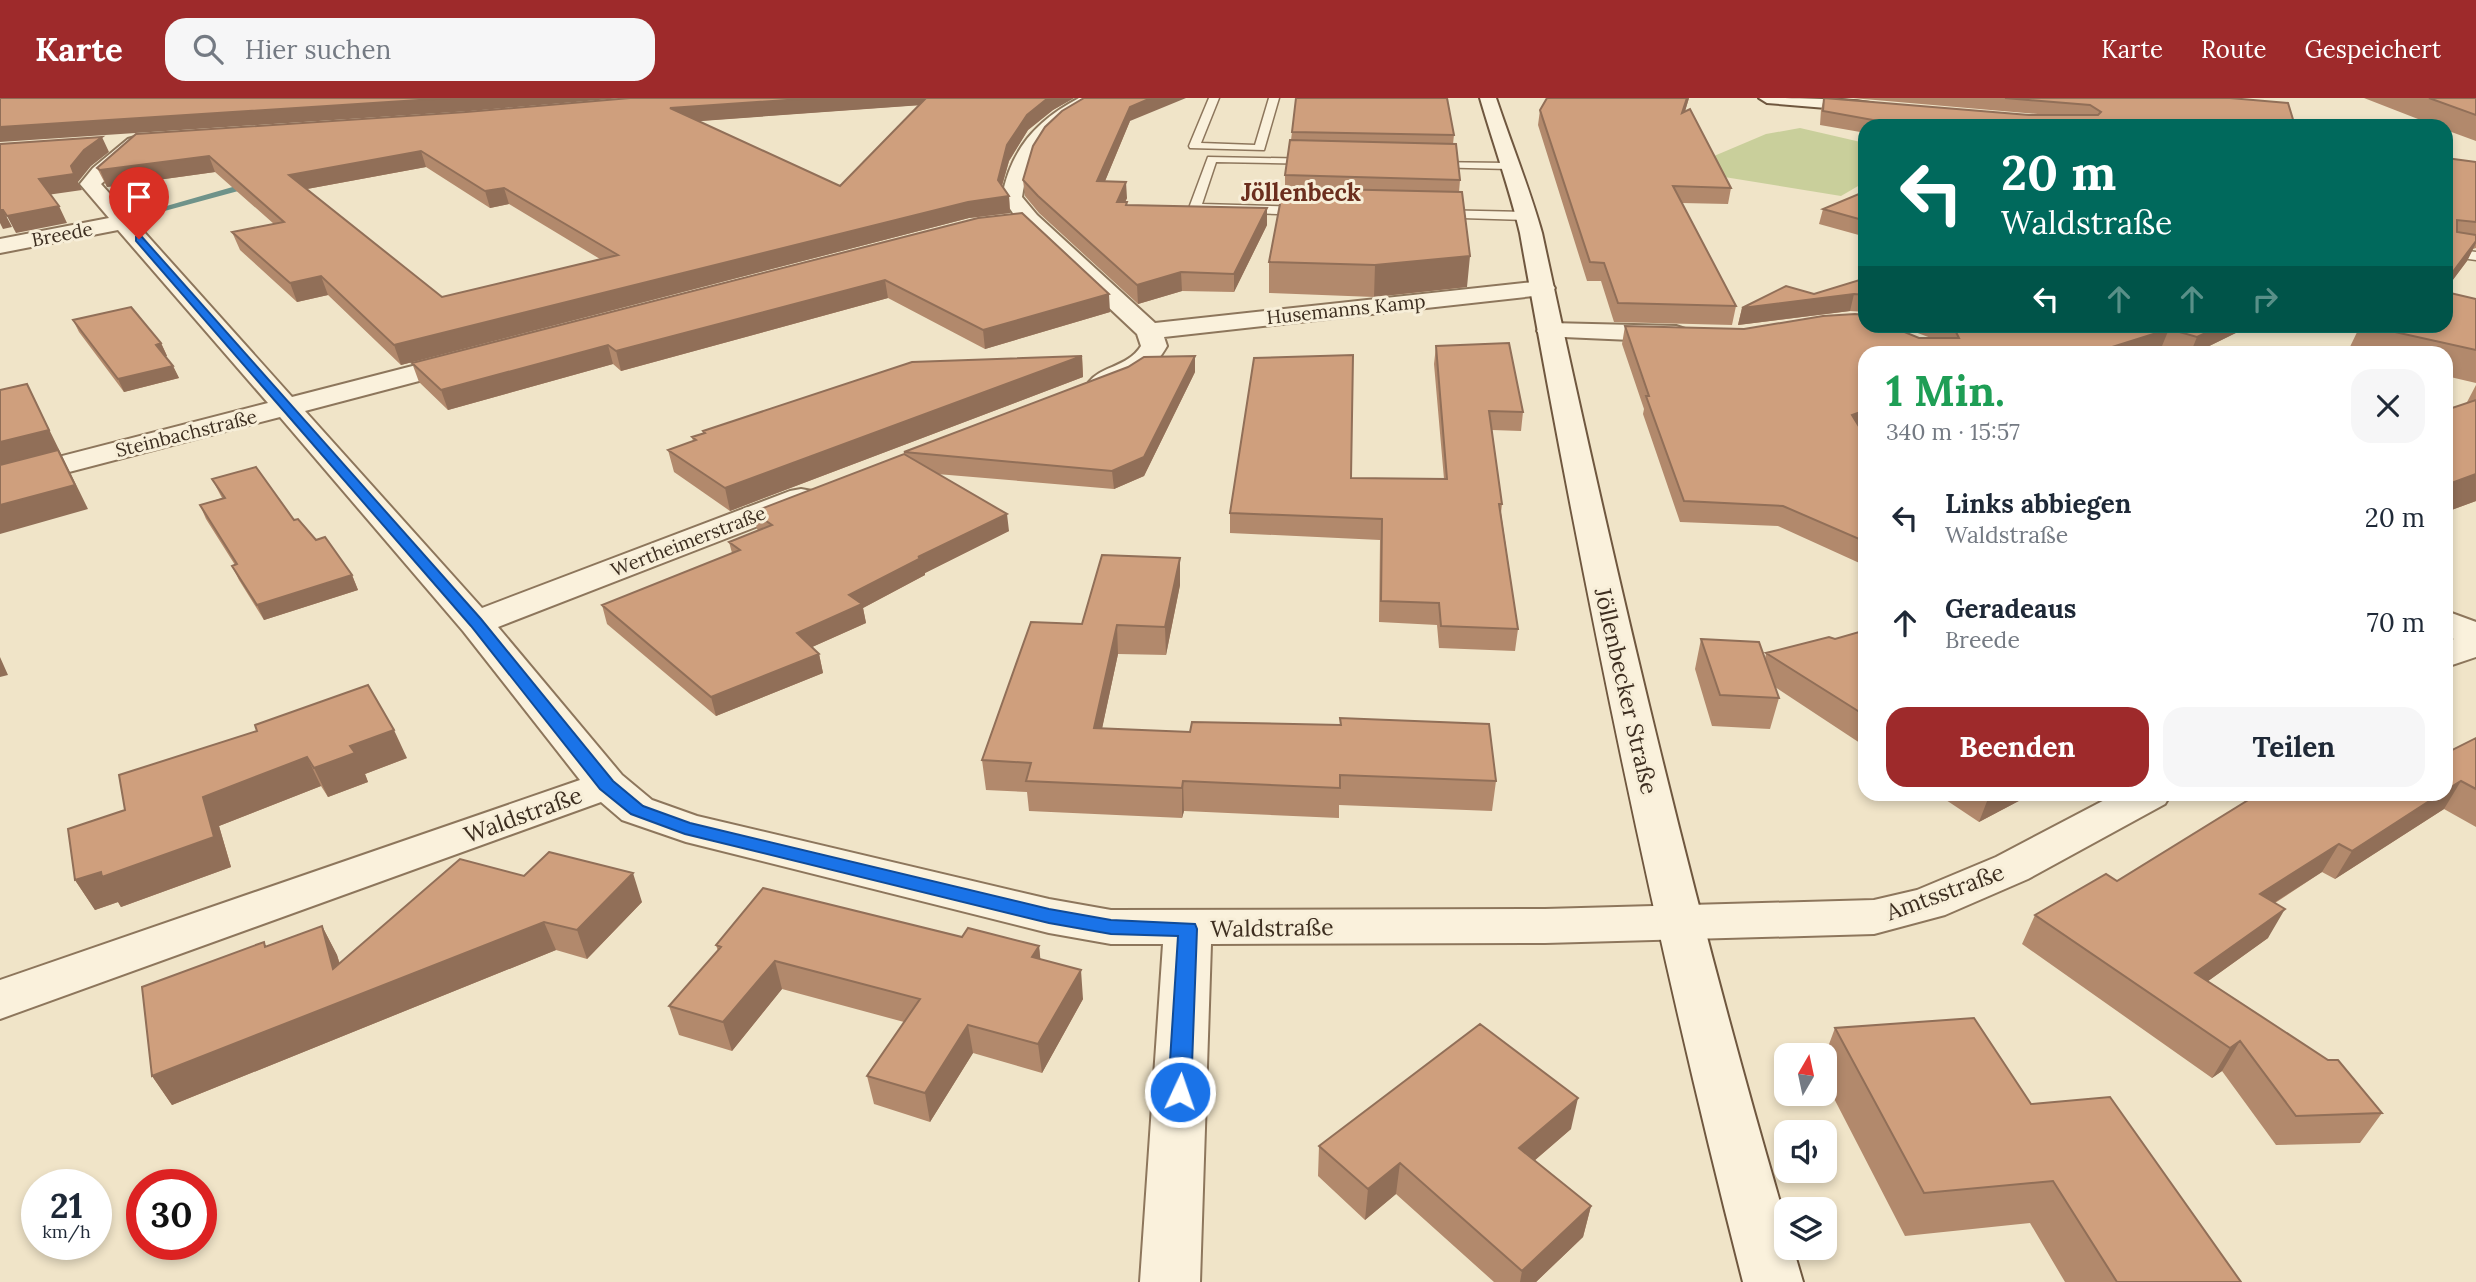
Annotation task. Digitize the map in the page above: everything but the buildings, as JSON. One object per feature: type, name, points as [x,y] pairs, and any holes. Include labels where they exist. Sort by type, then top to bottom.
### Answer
[{"type":"street","points":[[1079,391],[1118,376],[1149,357],[1154,346],[1149,331],[1016,221],[1012,197],[1015,174],[1030,142],[1058,117],[1092,98]]},
{"type":"street","name":"Jöllenbecker Straße","points":[[1488,98],[1509,166],[1518,184],[1526,216],[1543,288],[1549,331],[1597,562],[1679,922],[1718,1082],[1773,1282]]},
{"type":"street","points":[[1767,98],[1898,109]]},
{"type":"street","name":"Breede","points":[[99,145],[142,142],[100,172],[90,184],[476,623],[607,785]]},
{"type":"street","name":"Breede","points":[[0,246],[124,222]]},
{"type":"street","name":"Husemanns Kamp","points":[[1149,331],[1543,288]]},
{"type":"street","points":[[1549,331],[1699,335]]},
{"type":"street","name":"Steinbachstraße","points":[[0,481],[485,355]]},
{"type":"street","name":"Wertheimerstraße","points":[[476,623],[822,489]]},
{"type":"street","points":[[2453,625],[2476,636]]},
{"type":"street","points":[[2453,653],[2476,643]]},
{"type":"street","name":"Waldstraße","points":[[0,1000],[607,785],[637,810],[685,828],[1049,916],[1111,927],[1188,929],[1679,922]]},
{"type":"street","name":"Amtsstraße","points":[[1679,922],[1874,917],[1929,903],[2012,868],[2137,801]]},
{"type":"street","points":[[1170,1282],[1188,929]]},
{"type":"lane","points":[[1214,98],[1194,146],[1260,148],[1274,98]]},
{"type":"lane","points":[[1227,146],[1217,159],[1195,208],[1324,211]]},
{"type":"lane","points":[[1217,159],[1329,162]]},
{"type":"lane","points":[[1418,164],[1509,166]]},
{"type":"lane","points":[[1416,214],[1526,216]]},
{"type":"lane","points":[[2453,253],[2476,256]]},
{"type":"green space","points":[[1800,128],[1858,141],[1858,186],[1841,196],[1681,170],[1766,134]]},
{"type":"waterway","points":[[146,213],[239,188],[254,181]]},
{"type":"district","name":"Jöllenbeck","points":[[1301,193]]},
{"type":"route","points":[[139,239],[476,623],[607,785],[637,810],[685,828],[1049,916],[1111,927],[1188,929],[1180,1092]]}]
